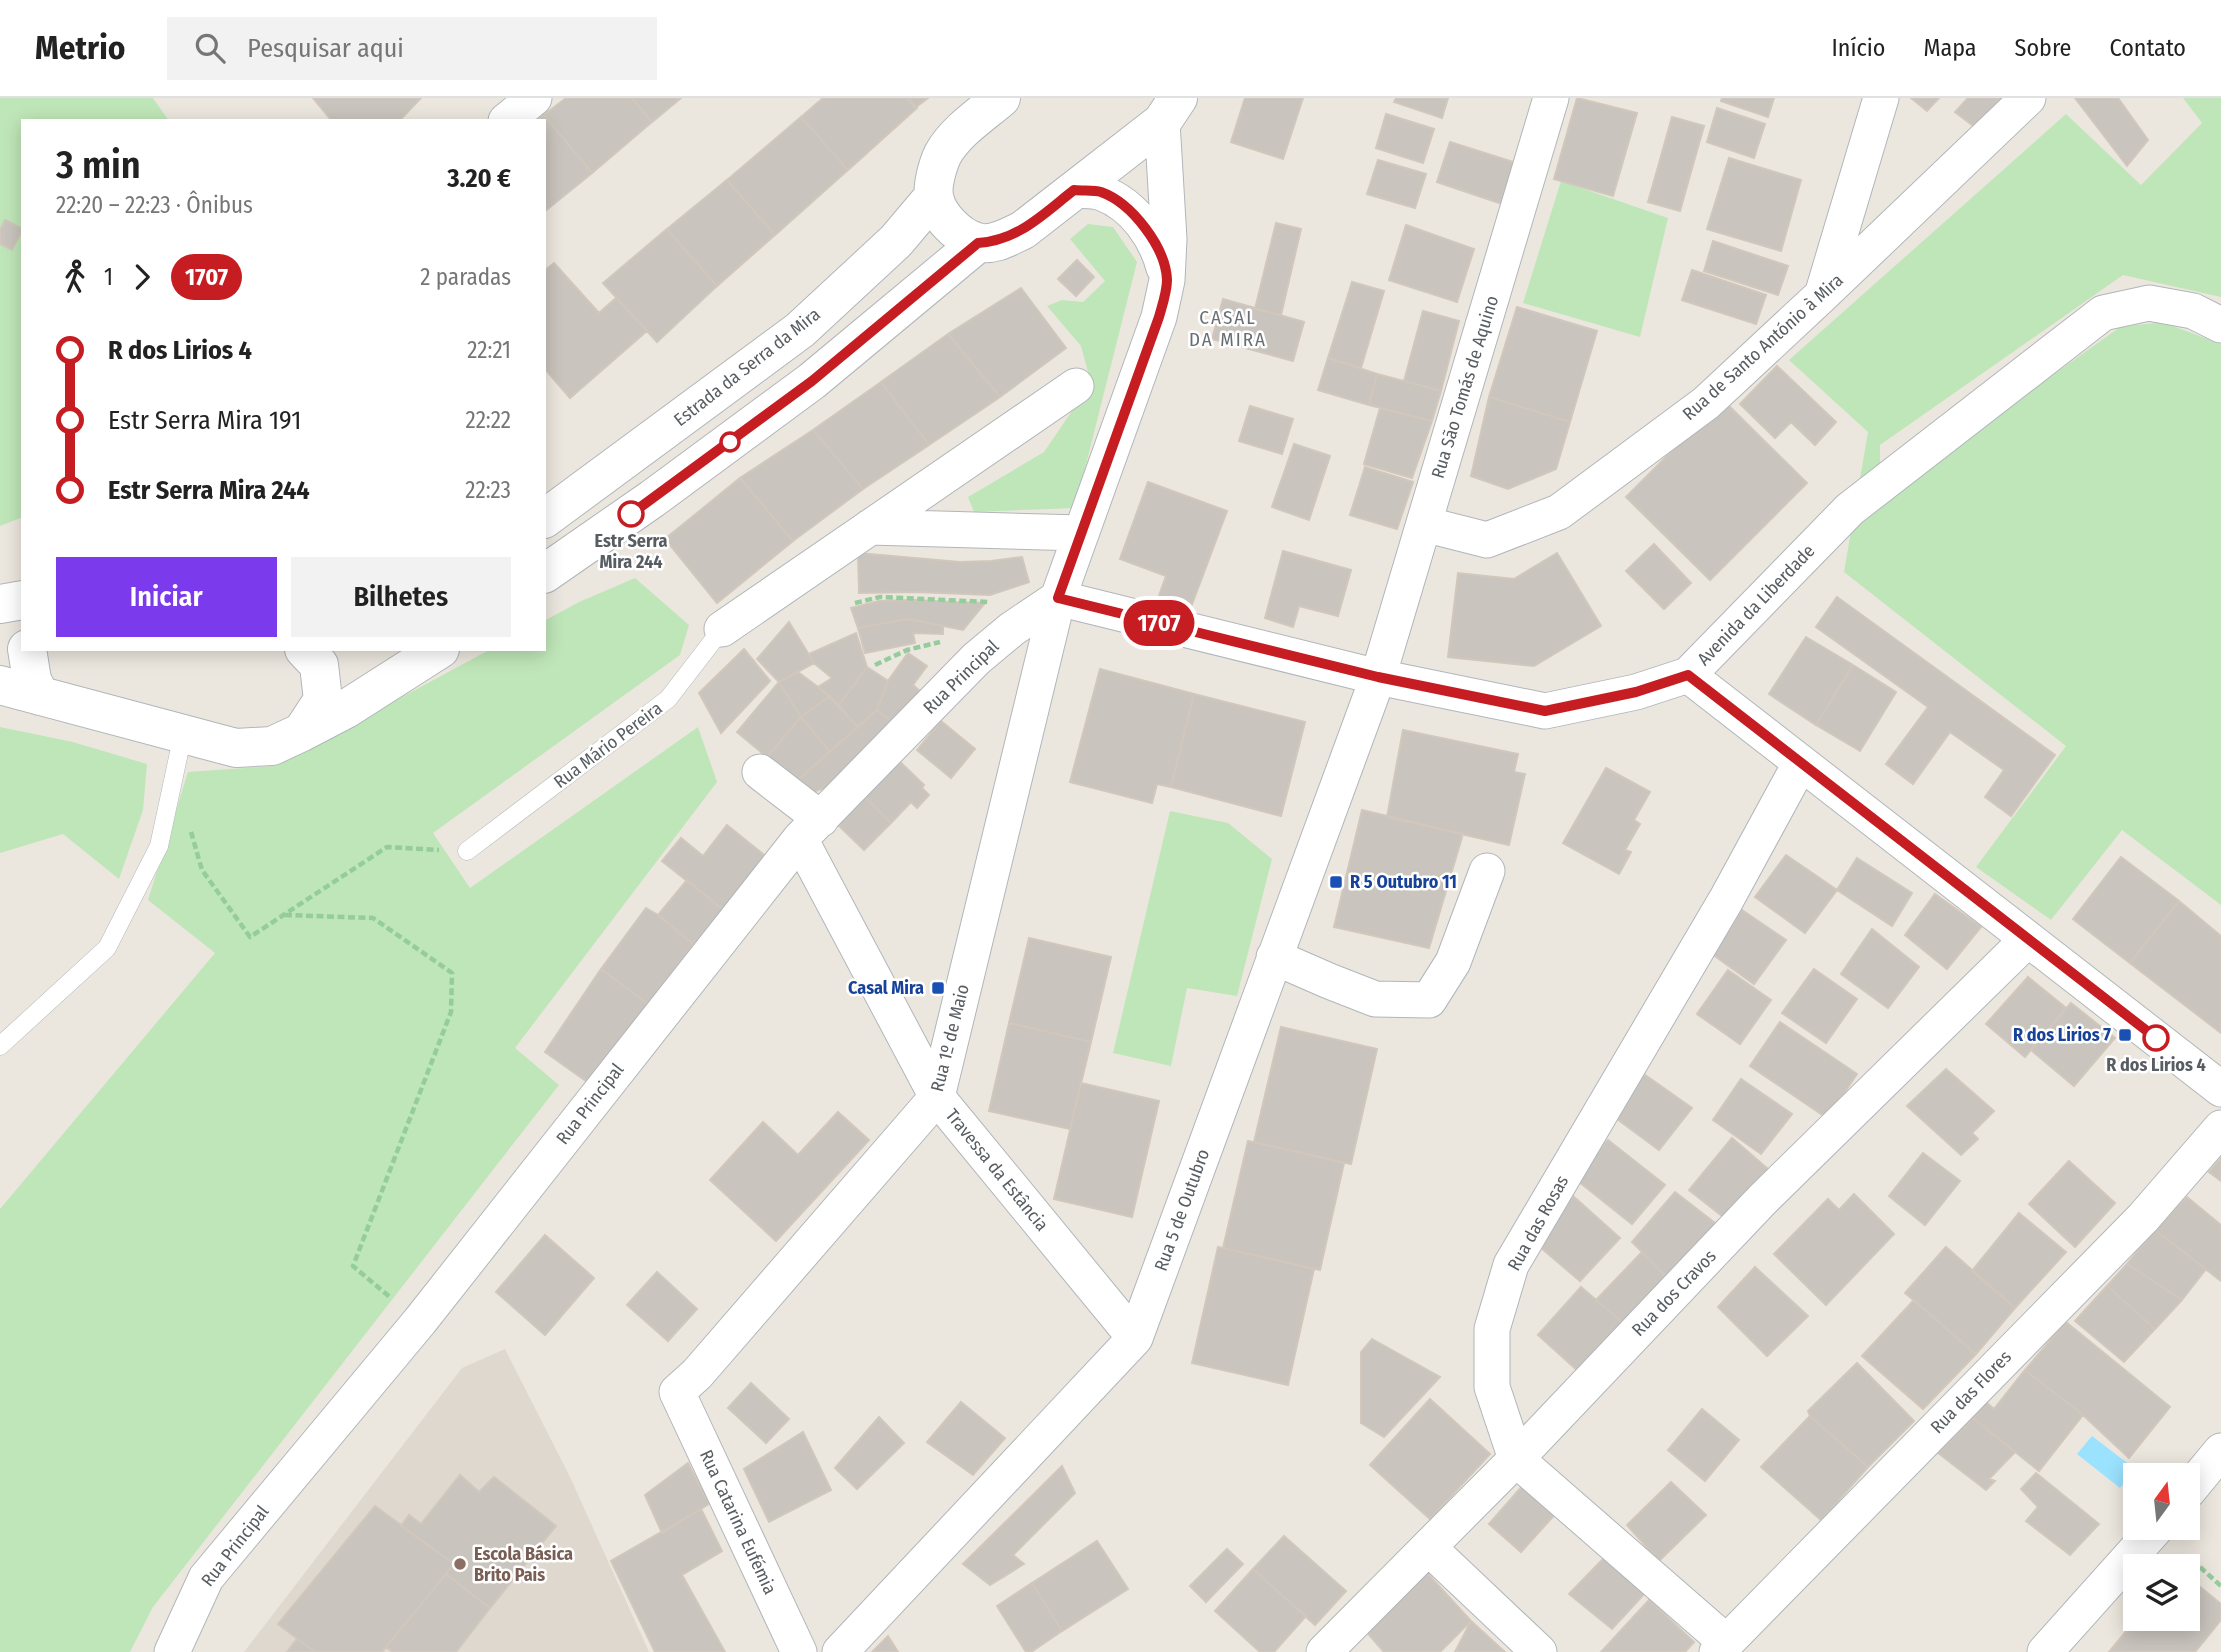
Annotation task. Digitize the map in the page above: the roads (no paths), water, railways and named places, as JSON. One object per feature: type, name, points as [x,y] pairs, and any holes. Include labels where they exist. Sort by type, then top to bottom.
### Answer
[{"type":"street","points":[[508,119],[534,98]]},
{"type":"street","name":"Estrada da Serra da Mira","points":[[546,517],[800,330],[896,241],[934,196],[942,157],[955,136],[1001,98]]},
{"type":"street","name":"Rua São Tomás de Aquino","points":[[1378,677],[1551,98]]},
{"type":"street","points":[[1822,295],[1881,98]]},
{"type":"street","name":"Rua de Santo António à Mira","points":[[1424,524],[1487,541],[1559,512],[1706,403],[2028,98]]},
{"type":"street","points":[[934,196],[941,213],[953,228],[978,243],[998,242],[1023,230],[1170,110]]},
{"type":"street","name":"Rua 1º de Maio","points":[[677,1392],[697,1374],[937,1097],[1046,607],[1082,533],[1159,317],[1167,280],[1170,110]]},
{"type":"street","points":[[1074,190],[1101,192],[1131,211],[1160,251],[1167,280]]},
{"type":"street","points":[[546,573],[652,499],[812,381],[978,243]]},
{"type":"street","name":"Avenida da Liberdade","points":[[1046,607],[1545,711],[1636,692],[1688,675],[1850,509],[2103,313],[2149,303],[2193,311],[2221,325]]},
{"type":"street","name":"Rua Mário Pereira","points":[[722,629],[1076,386]]},
{"type":"street","points":[[870,527],[1082,533]]},
{"type":"street","points":[[0,604],[21,600]]},
{"type":"street","name":"Rua Principal","points":[[172,1652],[206,1578],[419,1321],[811,829],[976,659],[1012,629],[1046,607]]},
{"type":"street","points":[[27,651],[32,680],[40,696]]},
{"type":"street","points":[[302,732],[323,700],[320,665],[306,651]]},
{"type":"street","points":[[0,685],[236,748],[272,746],[346,709],[437,651]]},
{"type":"street","points":[[1688,675],[2221,1089]]},
{"type":"street","name":"Rua 5 de Outubro","points":[[839,1652],[1135,1338],[1378,677]]},
{"type":"street","name":"Rua das Rosas","points":[[1516,1459],[1492,1387],[1492,1329],[1511,1265],[1727,900],[1800,764]]},
{"type":"street","points":[[760,772],[811,829]]},
{"type":"street","name":"Travessa da Estância","points":[[811,829],[937,1097],[1135,1338]]},
{"type":"street","points":[[1275,957],[1375,999],[1429,1000],[1452,962],[1486,871]]},
{"type":"street","name":"Rua dos Cravos","points":[[1324,1652],[1516,1459],[1762,1200],[2028,939]]},
{"type":"street","name":"Rua das Flores","points":[[1721,1647],[2143,1218],[2221,1128]]},
{"type":"street","name":"Rua Catarina Eufémia","points":[[677,1392],[799,1652]]},
{"type":"street","points":[[2200,1476],[2221,1451]]},
{"type":"street","points":[[1516,1459],[1721,1647]]},
{"type":"street","points":[[2045,1652],[2145,1540]]},
{"type":"street","points":[[1429,1548],[1539,1652]]},
{"type":"lane","name":"Rua Mário Pereira","points":[[467,852],[668,699],[722,629]]},
{"type":"lane","points":[[0,1046],[107,948],[159,846],[183,734]]},
{"type":"water","points":[[2092,1436],[2127,1463],[2123,1463],[2123,1484],[2120,1488],[2077,1454]]},
{"type":"place","name":"Estr Serra Mira 244","points":[[631,514]]},
{"type":"place","name":"R 5 Outubro 11","points":[[1336,882]]},
{"type":"place","name":"Casal Mira","points":[[938,988]]},
{"type":"place","name":"R dos Lirios 7","points":[[2125,1035]]},
{"type":"place","name":"R dos Lirios 4","points":[[2156,1038]]},
{"type":"place","name":"Escola Básica Brito Pais","points":[[460,1564]]},
{"type":"district","name":"CASAL DA MIRA","points":[[1228,328]]}]
